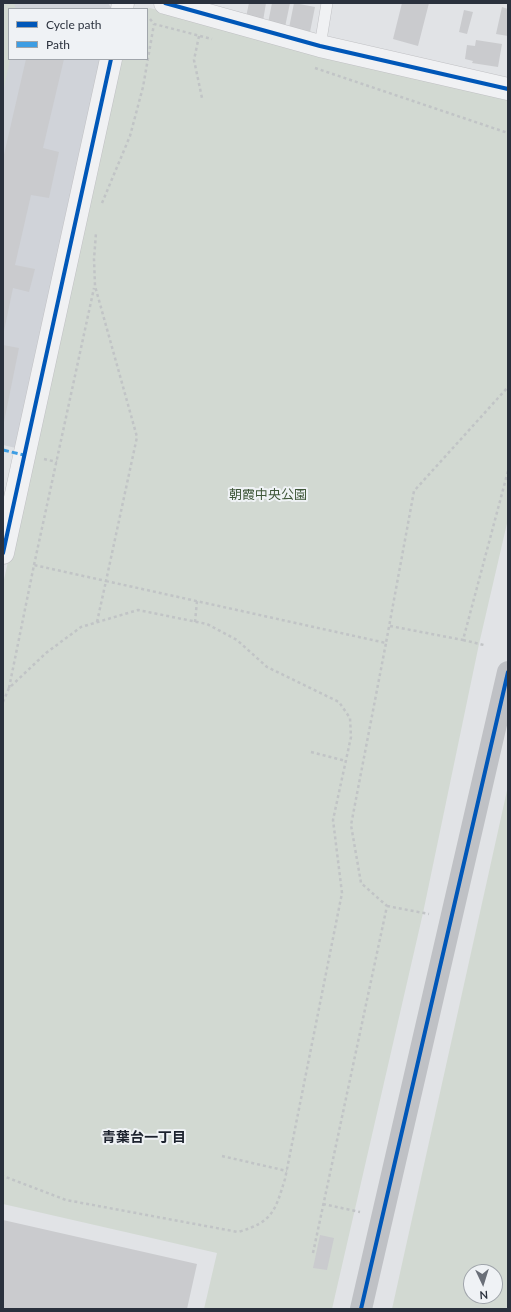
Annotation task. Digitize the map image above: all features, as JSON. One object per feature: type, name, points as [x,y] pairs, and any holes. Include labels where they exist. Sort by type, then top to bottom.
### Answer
[{"type":"street","points":[[165,3],[320,46],[508,89]]},
{"type":"street","points":[[3,553],[111,60]]},
{"type":"street","points":[[361,1309],[508,672]]},
{"type":"lane","points":[[320,46],[327,3]]},
{"type":"path","points":[[148,58],[154,24],[214,40]]},
{"type":"path","points":[[199,36],[194,60],[202,98]]},
{"type":"path","points":[[100,209],[130,136],[143,87],[148,60]]},
{"type":"path","points":[[311,66],[508,133]]},
{"type":"path","points":[[96,231],[94,259],[95,286],[137,437],[97,622]]},
{"type":"path","points":[[3,702],[9,688],[34,565],[95,286]]},
{"type":"path","points":[[429,914],[387,906],[361,883],[351,825],[390,626],[414,491],[508,387]]},
{"type":"path","points":[[463,640],[508,471]]},
{"type":"path","points":[[34,565],[386,643]]},
{"type":"path","points":[[195,622],[197,601]]},
{"type":"path","points":[[3,1176],[66,1200],[238,1232],[253,1228],[265,1221],[277,1207],[287,1171],[342,893],[333,820],[351,737],[350,718],[339,702],[267,667],[237,640],[207,624],[138,610],[81,627],[46,653],[9,688]]},
{"type":"path","points":[[390,626],[463,640],[484,646]]},
{"type":"path","points":[[310,752],[346,761]]},
{"type":"path","points":[[313,1252],[387,906]]},
{"type":"path","points":[[222,1156],[287,1171]]},
{"type":"path","points":[[323,1204],[360,1212]]},
{"type":"shaded area","points":[[3,3],[108,3],[111,8],[8,8],[8,60],[101,60],[16,448],[3,445]]},
{"type":"green space","points":[[3,3],[14,3],[16,8],[8,8],[8,60],[10,60],[3,93]]},
{"type":"green space","name":"朝霞中央公園","points":[[148,8],[508,99],[508,519],[479,644],[423,913],[332,1309],[204,1309],[217,1253],[3,1204],[3,584],[120,60],[148,60]]},
{"type":"green space","points":[[508,786],[508,1309],[392,1309]]},
{"type":"building","points":[[249,3],[266,3],[263,21],[246,17]]},
{"type":"building","points":[[272,3],[290,3],[285,27],[268,23]]},
{"type":"building","points":[[294,3],[315,7],[310,32],[289,28]]},
{"type":"building","points":[[402,3],[429,3],[418,46],[393,39]]},
{"type":"building","points":[[502,7],[508,9],[508,36],[496,34]]},
{"type":"building","points":[[464,10],[473,12],[467,34],[459,32]]},
{"type":"building","points":[[476,40],[502,44],[498,67],[472,63],[473,61],[465,59],[467,45],[475,46]]},
{"type":"building","points":[[26,60],[64,60],[43,148],[59,152],[49,198],[31,195],[15,265],[35,269],[29,292],[13,288],[4,331],[3,159]]},
{"type":"building","points":[[3,345],[19,348],[4,422],[3,422]]},
{"type":"building","points":[[3,1220],[197,1264],[187,1309],[3,1309]]},
{"type":"building","points":[[320,1235],[334,1238],[327,1270],[313,1268]]},
{"type":"marked path","points":[[3,450],[24,455]]},
{"type":"cycle path","points":[[165,3],[320,46],[508,89]]},
{"type":"cycle path","points":[[3,553],[111,60]]},
{"type":"cycle path","points":[[361,1309],[508,672]]},
{"type":"district","name":"青葉台一丁目","points":[[144,1137]]}]
